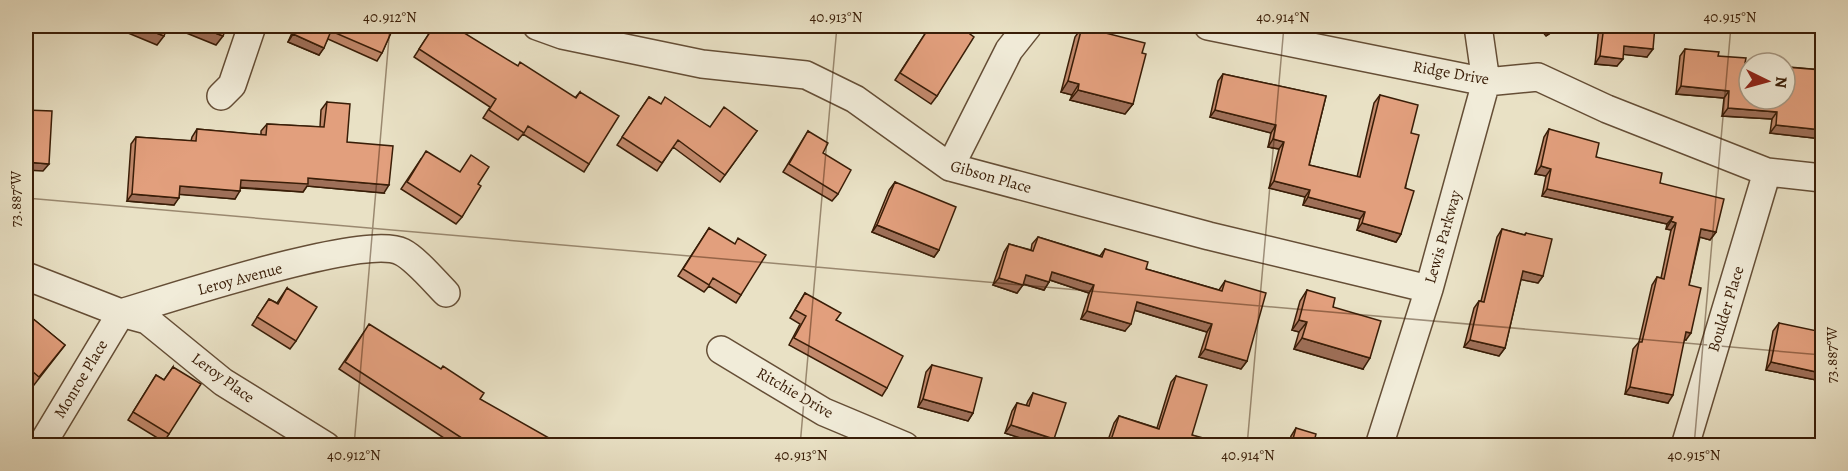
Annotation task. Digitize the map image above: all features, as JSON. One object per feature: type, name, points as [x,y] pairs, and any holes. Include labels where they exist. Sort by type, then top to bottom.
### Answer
[{"type":"street","points":[[221,96],[232,85],[252,26]]},
{"type":"street","name":"Gibson Place","points":[[537,26],[562,35],[702,64],[806,75],[855,99],[950,167],[1209,236],[1429,290]]},
{"type":"street","points":[[950,167],[1009,50],[1029,26]]},
{"type":"street","name":"Ridge Drive","points":[[1208,26],[1486,82],[1538,77],[1608,109],[1767,172],[1822,178]]},
{"type":"street","name":"Lewis Parkway","points":[[1379,446],[1429,290],[1486,82],[1478,26]]},
{"type":"street","name":"Boulder Place","points":[[1685,446],[1767,172]]},
{"type":"street","name":"Leroy Avenue","points":[[121,313],[260,271],[365,249],[402,252],[446,293]]},
{"type":"street","points":[[26,276],[121,313]]},
{"type":"street","name":"Monroe Place","points":[[42,446],[121,313]]},
{"type":"street","name":"Leroy Place","points":[[121,313],[147,320],[223,382],[326,446]]},
{"type":"street","name":"Ritchie Drive","points":[[721,350],[824,412],[905,446]]},
{"type":"building","points":[[139,26],[168,26],[164,36]]},
{"type":"building","points":[[197,26],[227,26],[223,36]]},
{"type":"building","points":[[297,26],[394,26],[382,53],[331,31],[324,48],[293,34]]},
{"type":"building","points":[[434,26],[453,26],[518,66],[520,62],[576,98],[580,92],[619,116],[589,164],[528,126],[524,133],[489,110],[496,99],[419,49]]},
{"type":"building","points":[[930,26],[975,26],[970,34],[974,37],[937,96],[900,73]]},
{"type":"building","points":[[1604,26],[1655,26],[1653,49],[1624,46],[1623,59],[1600,56]]},
{"type":"building","points":[[1082,27],[1145,43],[1142,53],[1146,54],[1133,104],[1078,90],[1079,84],[1068,81]]},
{"type":"building","points":[[1685,49],[1719,52],[1718,56],[1737,57],[1737,109],[1728,108],[1729,91],[1681,86]]},
{"type":"building","points":[[1797,68],[1822,70],[1822,130],[1776,125],[1777,112],[1765,111],[1797,111]]},
{"type":"building","points":[[1223,74],[1326,96],[1309,165],[1360,177],[1380,95],[1418,105],[1411,133],[1419,135],[1405,188],[1414,191],[1401,234],[1362,223],[1365,212],[1308,197],[1310,190],[1274,181],[1284,142],[1273,139],[1276,125],[1215,110]]},
{"type":"building","points":[[649,97],[661,104],[665,97],[710,127],[724,107],[757,131],[725,175],[678,140],[662,163],[622,137]]},
{"type":"building","points":[[327,102],[350,104],[347,142],[393,146],[389,185],[308,178],[308,184],[241,180],[240,191],[180,186],[179,198],[132,194],[136,137],[196,141],[197,129],[266,135],[267,124],[324,127]]},
{"type":"building","points":[[26,110],[52,111],[49,164],[26,162]]},
{"type":"building","points":[[1549,129],[1599,143],[1596,157],[1662,173],[1660,183],[1724,199],[1716,232],[1701,229],[1689,285],[1701,288],[1691,333],[1686,332],[1673,395],[1630,387],[1639,342],[1642,342],[1657,277],[1664,279],[1676,223],[1671,221],[1673,217],[1547,189],[1551,169],[1541,166]]},
{"type":"building","points":[[808,131],[828,143],[823,153],[851,170],[838,194],[789,164]]},
{"type":"building","points":[[426,151],[460,172],[471,155],[489,167],[478,184],[481,186],[462,217],[407,182]]},
{"type":"building","points":[[895,182],[956,207],[939,250],[877,225]]},
{"type":"building","points":[[709,228],[735,244],[738,238],[766,255],[741,295],[713,278],[709,285],[683,269]]},
{"type":"building","points":[[1502,229],[1552,239],[1543,276],[1523,271],[1505,348],[1470,340],[1479,301],[1484,302]]},
{"type":"building","points":[[1038,237],[1102,257],[1105,249],[1148,262],[1146,269],[1222,291],[1225,281],[1266,293],[1247,361],[1205,349],[1212,324],[1137,302],[1131,324],[1087,311],[1094,285],[1052,272],[1049,282],[1026,275],[1023,285],[999,278],[1009,244],[1033,251]]},
{"type":"building","points":[[287,288],[317,307],[296,341],[257,317],[269,299],[278,304]]},
{"type":"building","points":[[1307,290],[1335,298],[1333,307],[1381,321],[1370,358],[1302,338],[1307,322],[1299,320]]},
{"type":"building","points":[[805,293],[841,313],[836,320],[903,356],[887,388],[794,338],[806,316],[795,310]]},
{"type":"building","points":[[26,313],[65,345],[39,377],[26,366]]},
{"type":"building","points":[[1779,323],[1822,332],[1821,373],[1771,362]]},
{"type":"building","points":[[369,324],[441,369],[443,366],[484,393],[480,399],[549,438],[544,446],[474,446],[345,362]]},
{"type":"building","points":[[932,365],[982,378],[973,413],[923,399]]},
{"type":"building","points":[[173,367],[201,384],[169,434],[133,412],[156,375],[164,380]]},
{"type":"building","points":[[1176,376],[1207,385],[1192,435],[1222,443],[1222,446],[1109,446],[1119,416],[1159,429]]},
{"type":"building","points":[[1033,393],[1066,403],[1054,439],[1011,425],[1017,403],[1029,406]]},
{"type":"building","points":[[1296,428],[1316,434],[1313,446],[1291,446]]}]
